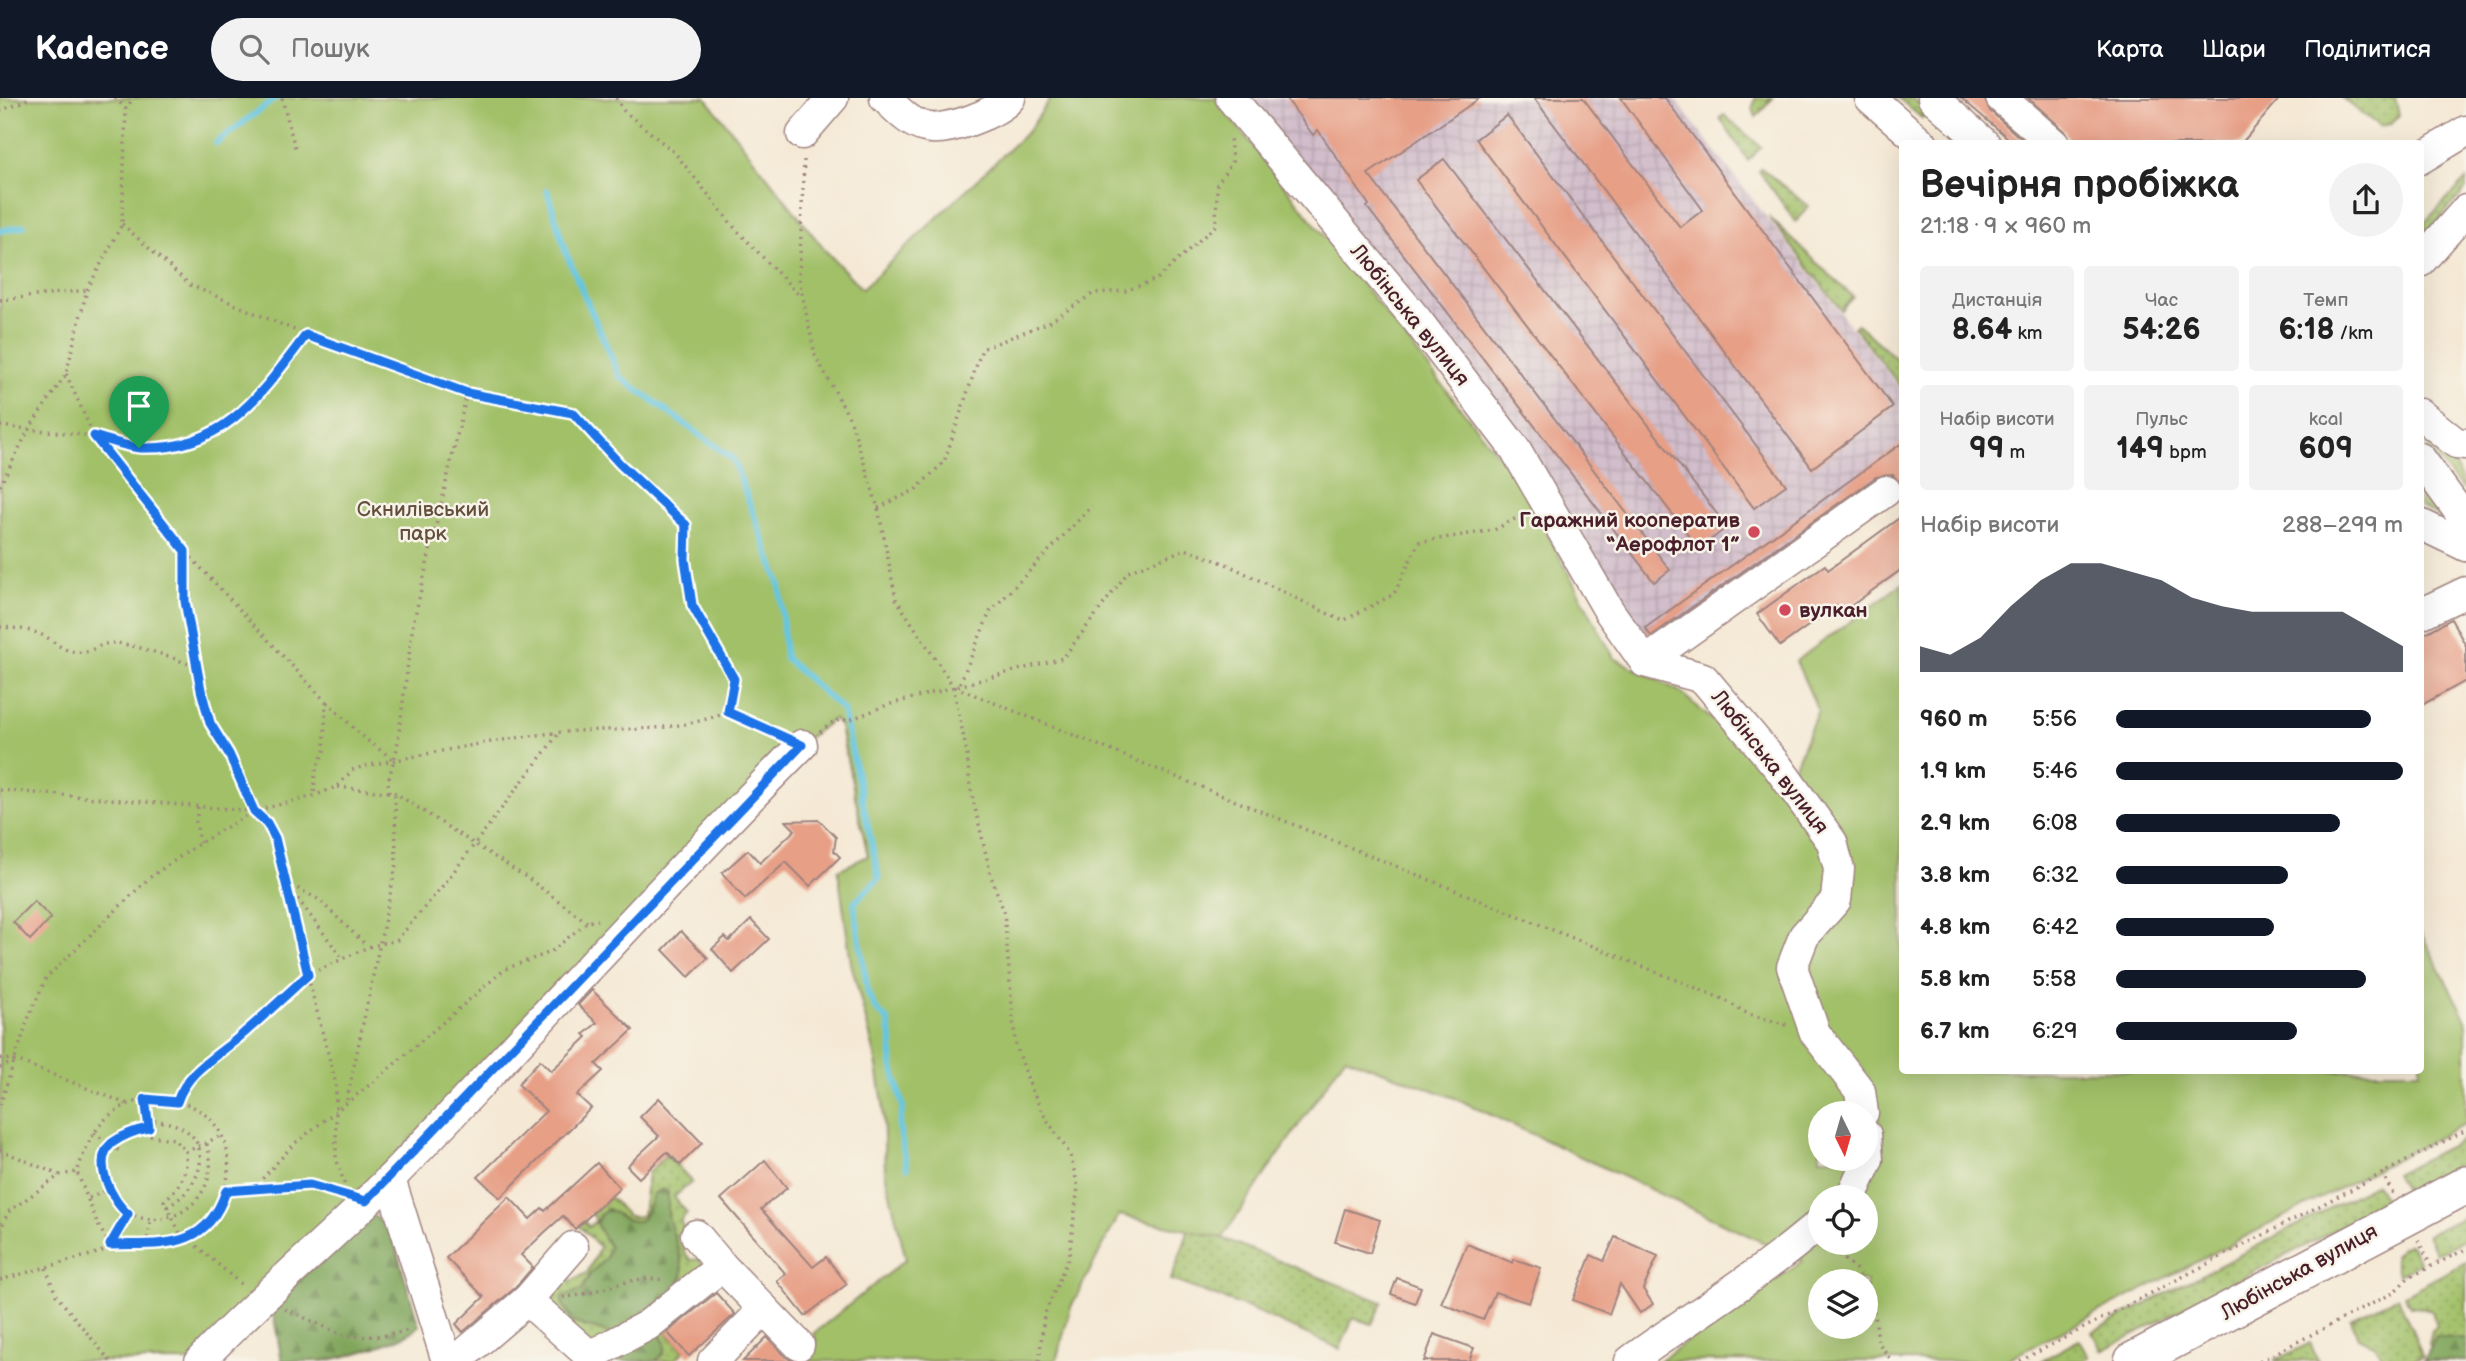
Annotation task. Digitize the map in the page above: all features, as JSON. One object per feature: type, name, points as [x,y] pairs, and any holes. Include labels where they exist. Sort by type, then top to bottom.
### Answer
[{"type":"main road","name":"Любінська вулиця","points":[[2133,1361],[2466,1185]]},
{"type":"street","points":[[803,147],[833,98]]},
{"type":"street","points":[[886,98],[911,121],[927,128],[956,125],[1007,102]]},
{"type":"street","points":[[1870,98],[1918,140]]},
{"type":"street","points":[[1933,98],[1980,140]]},
{"type":"street","points":[[2001,98],[2049,140]]},
{"type":"street","name":"Любінська вулиця","points":[[1238,106],[1418,320],[1515,449],[1609,611],[1645,662],[1703,678],[1778,767],[1832,842],[1839,869],[1836,900],[1804,936],[1792,967],[1815,1033],[1860,1091],[1861,1101]]},
{"type":"street","points":[[2424,157],[2466,131]]},
{"type":"street","points":[[2424,257],[2466,210]]},
{"type":"street","points":[[2424,417],[2456,443],[2466,444]]},
{"type":"street","points":[[2424,463],[2463,512],[2466,546]]},
{"type":"street","points":[[1645,662],[1886,491]]},
{"type":"street","points":[[2424,526],[2466,546]]},
{"type":"street","points":[[2424,612],[2466,592]]},
{"type":"street","points":[[200,1361],[357,1198],[390,1179],[729,818],[802,745]]},
{"type":"street","points":[[390,1179],[447,1361]]},
{"type":"street","points":[[1630,1361],[1700,1309],[1782,1256],[1808,1233]]},
{"type":"street","points":[[696,1235],[722,1266],[799,1345]]},
{"type":"street","points":[[456,1361],[527,1300],[573,1247]]},
{"type":"street","points":[[527,1300],[590,1356],[648,1325],[722,1266]]},
{"type":"street","points":[[713,1361],[764,1309]]},
{"type":"path","points":[[0,111],[31,98]]},
{"type":"path","points":[[115,98],[126,109]]},
{"type":"path","points":[[0,486],[29,429],[66,374],[87,290],[122,224],[126,109],[133,98]]},
{"type":"path","points":[[282,98],[296,152]]},
{"type":"path","points":[[616,98],[624,111],[675,153],[734,227],[801,296]]},
{"type":"path","points":[[878,508],[915,490],[944,462],[982,349],[1049,322],[1094,293],[1125,291],[1157,279],[1216,225],[1217,184],[1232,162],[1230,135],[1238,106]]},
{"type":"path","points":[[803,147],[799,279],[816,355],[851,421],[878,508],[896,600],[953,686],[967,753],[970,786],[989,868],[1004,912],[1015,1042],[1032,1091],[1070,1154],[1079,1187],[1069,1256],[1044,1316],[1039,1361]]},
{"type":"path","points":[[122,224],[190,285],[306,335],[467,393],[573,413],[620,464],[686,525],[685,559],[692,605],[734,679],[728,712]]},
{"type":"path","points":[[0,300],[87,290]]},
{"type":"path","points":[[0,426],[94,436],[139,448],[187,445],[229,424],[261,393],[306,335]]},
{"type":"path","points":[[66,374],[94,436],[185,551],[326,702],[364,738],[394,760]]},
{"type":"path","points":[[389,792],[388,781],[394,760],[413,624],[467,393]]},
{"type":"path","points":[[834,721],[852,719],[887,705],[959,684],[1063,658],[1128,572],[1185,549],[1226,564],[1343,621],[1394,594],[1419,542],[1494,530],[1546,503]]},
{"type":"path","points":[[959,684],[990,612],[1092,506]]},
{"type":"path","points":[[185,551],[185,601],[210,723],[229,754],[254,811],[267,823],[275,838],[336,1084],[336,1158],[357,1198]]},
{"type":"path","points":[[0,627],[42,634],[64,649],[90,653],[108,643],[125,642],[155,654],[179,659],[197,668]]},
{"type":"path","points":[[953,686],[1723,999],[1748,1014],[1815,1033]]},
{"type":"path","points":[[314,796],[315,773],[324,751],[326,702]]},
{"type":"path","points":[[0,1105],[36,998],[46,978],[126,897],[200,842],[254,811],[314,796],[338,786],[352,771],[394,760],[559,733],[645,731],[701,722],[728,712],[802,745]]},
{"type":"path","points":[[177,1102],[182,1087],[193,1074],[241,1036],[308,975],[368,947],[397,940],[475,844],[559,733]]},
{"type":"path","points":[[338,786],[395,793],[564,902],[587,922]]},
{"type":"path","points":[[0,790],[254,811]]},
{"type":"path","points":[[347,1102],[396,866],[395,793]]},
{"type":"path","points":[[198,807],[196,822],[200,842]]},
{"type":"path","points":[[285,881],[318,899],[368,947]]},
{"type":"path","points":[[285,881],[343,959]]},
{"type":"path","points":[[253,1189],[294,1144],[334,1114],[505,969],[551,952],[587,922],[608,920]]},
{"type":"path","points":[[0,1058],[16,1060],[127,1104]]},
{"type":"path","points":[[0,1068],[16,1060]]},
{"type":"path","points":[[145,1099],[151,1136],[174,1139],[186,1152],[186,1171],[181,1182],[164,1201],[172,1218],[184,1238],[260,1300],[347,1337],[382,1336],[437,1325]]},
{"type":"path","points":[[145,1099],[191,1105],[215,1126],[228,1167],[226,1191],[212,1219],[174,1244],[110,1245],[77,1172],[93,1132],[100,1123],[127,1104],[145,1099]]},
{"type":"path","points":[[148,1121],[172,1122],[186,1130],[198,1146],[200,1172],[189,1190],[167,1207]]},
{"type":"path","points":[[149,1128],[136,1130],[111,1145],[104,1162],[110,1189],[120,1208],[128,1214],[151,1220],[172,1218],[192,1205],[212,1163],[206,1142]]},
{"type":"path","points":[[2020,1361],[2466,1130]]},
{"type":"path","points":[[93,1132],[121,1152]]},
{"type":"path","points":[[186,1152],[220,1136]]},
{"type":"path","points":[[0,1150],[60,1175]]},
{"type":"path","points":[[0,1231],[8,1212],[60,1175],[77,1172]]},
{"type":"path","points":[[200,1172],[209,1173]]},
{"type":"path","points":[[2382,1174],[2396,1199]]},
{"type":"path","points":[[181,1182],[189,1190]]},
{"type":"path","points":[[226,1191],[310,1185],[357,1198]]},
{"type":"path","points":[[88,1198],[110,1189]]},
{"type":"path","points":[[0,1280],[89,1258],[110,1245],[128,1214]]},
{"type":"path","points":[[146,1245],[151,1220]]},
{"type":"path","points":[[2417,1239],[2431,1266]]},
{"type":"path","points":[[2260,1361],[2393,1293],[2408,1278],[2466,1249]]},
{"type":"path","points":[[1840,1255],[1857,1269]]},
{"type":"path","points":[[46,1268],[57,1295],[110,1361]]},
{"type":"path","points":[[527,1300],[577,1296],[611,1284],[641,1280],[662,1279],[679,1288],[692,1290]]},
{"type":"path","points":[[1878,1339],[1892,1361]]},
{"type":"shaded area","points":[[1247,98],[1674,98],[1899,388],[1899,474],[1645,655]]},
{"type":"green space","name":"Скнилівський парк","points":[[0,98],[706,98],[824,249],[862,289],[1029,130],[1051,98],[1215,98],[1520,483],[1614,658],[1679,691],[1787,785],[1818,710],[1796,661],[1899,586],[1899,1074],[2424,1074],[2424,939],[2466,1020],[2466,1123],[2004,1361],[1659,1361],[1803,1261],[1457,1099],[1345,1057],[1222,1238],[1119,1215],[1071,1307],[1056,1361],[798,1361],[816,1340],[813,1334],[906,1259],[885,1173],[883,1103],[875,1055],[851,963],[838,870],[868,856],[840,727],[834,719],[805,740],[192,1361],[0,1361]]},
{"type":"green space","points":[[1755,98],[1773,98],[1756,117],[1753,107]]},
{"type":"green space","points":[[1898,98],[1912,98],[1928,111],[1922,118]]},
{"type":"green space","points":[[2342,98],[2395,98],[2399,115],[2391,124],[2379,126]]},
{"type":"green space","points":[[1724,115],[1761,147],[1748,161],[1720,118]]},
{"type":"green space","points":[[1761,168],[1808,206],[1796,222],[1759,171]]},
{"type":"green space","points":[[2466,180],[2466,189],[2424,237],[2424,223]]},
{"type":"green space","points":[[1769,217],[1853,297],[1841,310]]},
{"type":"green space","points":[[1857,324],[1899,361],[1899,384],[1854,327]]},
{"type":"green space","points":[[2424,436],[2452,459],[2465,488],[2461,488],[2424,443]]},
{"type":"green space","points":[[2424,485],[2442,514],[2440,517],[2424,509]]},
{"type":"green space","points":[[2466,1138],[2466,1162],[2406,1193],[2395,1174]]},
{"type":"green space","points":[[667,1154],[692,1182],[674,1197],[687,1213],[680,1221],[692,1241],[683,1249],[690,1260],[700,1259],[707,1276],[693,1307],[666,1332],[684,1351],[674,1361],[604,1361],[541,1298],[564,1277],[571,1281],[587,1273],[600,1247],[579,1226],[584,1221],[589,1227],[596,1220],[592,1214],[610,1197],[628,1215],[643,1215],[648,1173]]},
{"type":"green space","points":[[2376,1184],[2387,1203],[2102,1351],[2092,1332]]},
{"type":"green space","points":[[663,1189],[668,1192],[668,1216],[681,1259],[683,1279],[660,1334],[665,1344],[664,1353],[656,1361],[611,1361],[611,1334],[572,1322],[562,1302],[563,1296],[582,1290],[590,1274],[606,1258],[609,1247],[596,1223],[601,1214],[608,1209],[626,1219],[638,1221],[646,1213],[653,1194]]},
{"type":"green space","points":[[364,1216],[376,1217],[391,1231],[419,1326],[388,1343],[343,1357],[321,1361],[282,1361],[274,1318],[269,1310]]},
{"type":"green space","points":[[2466,1216],[2466,1239],[2436,1254],[2427,1235]]},
{"type":"green space","points":[[1189,1230],[1222,1238],[1382,1302],[1372,1324],[1353,1318],[1340,1349],[1246,1307],[1171,1280]]},
{"type":"green space","points":[[2410,1244],[2420,1263],[2398,1275],[2394,1256],[2401,1248]]},
{"type":"green space","points":[[2466,1262],[2466,1361],[2440,1361],[2429,1344],[2432,1330],[2437,1325],[2431,1310],[2410,1306],[2404,1295]]},
{"type":"green space","points":[[2398,1297],[2423,1356],[2411,1361],[2385,1361],[2376,1346],[2358,1337],[2351,1319]]},
{"type":"green space","points":[[2436,1336],[2466,1340],[2466,1361],[2424,1361]]},
{"type":"green space","points":[[2079,1340],[2089,1357],[2082,1361],[2041,1361]]},
{"type":"green space","points":[[2310,1343],[2318,1361],[2274,1361]]},
{"type":"building","points":[[1286,98],[1480,98],[1368,174],[1670,570],[1654,582],[1367,207],[1369,205],[1318,130],[1313,135]]},
{"type":"building","points":[[1534,98],[1583,98],[1680,227],[1703,210],[1621,98],[1665,98],[1893,407],[1812,468]]},
{"type":"building","points":[[1961,98],[1984,98],[1990,111],[2023,140],[2010,140]]},
{"type":"building","points":[[2028,98],[2280,98],[2244,140],[2069,140],[2065,131]]},
{"type":"building","points":[[1507,115],[1786,485],[1754,508],[1476,139]]},
{"type":"building","points":[[1444,159],[1727,527],[1699,549],[1416,180]]},
{"type":"building","points":[[1899,445],[1899,482],[1893,475],[1876,477],[1651,636],[1645,628]]},
{"type":"building","points":[[1899,518],[1899,571],[1841,613],[1836,606],[1780,646],[1757,614],[1825,565],[1828,570]]},
{"type":"building","points":[[2451,619],[2466,646],[2466,681],[2424,704],[2424,634]]},
{"type":"building","points":[[819,820],[836,837],[834,851],[840,857],[810,886],[786,862],[745,899],[722,873],[748,850],[760,863],[795,830],[786,821]]},
{"type":"building","points":[[34,901],[51,918],[30,940],[13,922]]},
{"type":"building","points":[[751,920],[769,939],[733,973],[712,949],[725,937],[729,941]]},
{"type":"building","points":[[681,931],[708,958],[689,977],[663,950]]},
{"type":"building","points":[[592,990],[633,1030],[596,1064],[603,1071],[577,1095],[591,1108],[500,1198],[478,1177],[546,1111],[518,1084],[540,1060],[551,1071],[587,1037],[584,1034],[597,1023],[578,1005]]},
{"type":"building","points":[[659,1098],[702,1143],[680,1165],[667,1152],[639,1178],[627,1166],[659,1136],[640,1117]]},
{"type":"building","points":[[765,1160],[787,1188],[761,1209],[813,1267],[826,1257],[847,1284],[805,1316],[777,1281],[786,1274],[721,1199]]},
{"type":"building","points":[[597,1163],[620,1188],[575,1229],[563,1216],[545,1232],[521,1255],[533,1267],[515,1288],[463,1332],[456,1324],[484,1297],[446,1258],[509,1197],[530,1219],[542,1208],[545,1211]]},
{"type":"building","points":[[1345,1209],[1380,1220],[1370,1253],[1335,1242]]},
{"type":"building","points":[[1615,1237],[1658,1256],[1643,1289],[1653,1304],[1640,1313],[1620,1284],[1609,1314],[1573,1300],[1591,1255],[1604,1261]]},
{"type":"building","points":[[1467,1244],[1513,1263],[1514,1259],[1541,1268],[1529,1303],[1495,1292],[1483,1320],[1441,1303]]},
{"type":"building","points":[[1397,1278],[1421,1287],[1415,1303],[1391,1294]]},
{"type":"building","points":[[716,1293],[735,1314],[689,1356],[667,1332]]},
{"type":"building","points":[[1434,1334],[1474,1348],[1469,1361],[1424,1361]]},
{"type":"building","points":[[767,1337],[786,1357],[793,1361],[743,1361]]},
{"type":"waterway","points":[[216,143],[276,98]]},
{"type":"waterway","points":[[547,190],[566,253],[620,377],[733,459],[780,585],[785,658],[843,710],[879,878],[854,903],[868,994],[876,1009],[888,1021],[892,1064],[903,1107],[899,1126],[907,1168]]},
{"type":"waterway","points":[[0,231],[24,226]]},
{"type":"place","name":"Гаражний кооператив “Аерофлот 1”","points":[[1754,532]]},
{"type":"place","name":"вулкан","points":[[1785,610]]},
{"type":"route","points":[[306,335],[467,393],[573,413],[620,464],[663,500],[686,525],[685,559],[692,605],[734,679],[728,712],[802,745],[729,818],[617,941],[366,1201],[310,1185],[226,1191],[212,1219],[197,1232],[174,1244],[153,1246],[110,1245],[128,1214],[113,1197],[104,1173],[104,1162],[112,1144],[136,1130],[149,1128],[145,1099],[177,1102],[182,1087],[193,1074],[241,1036],[308,975],[275,838],[267,823],[254,811],[229,754],[210,723],[201,690],[185,601],[185,551],[94,436],[139,448],[187,445],[229,424],[261,393],[306,335]]}]
